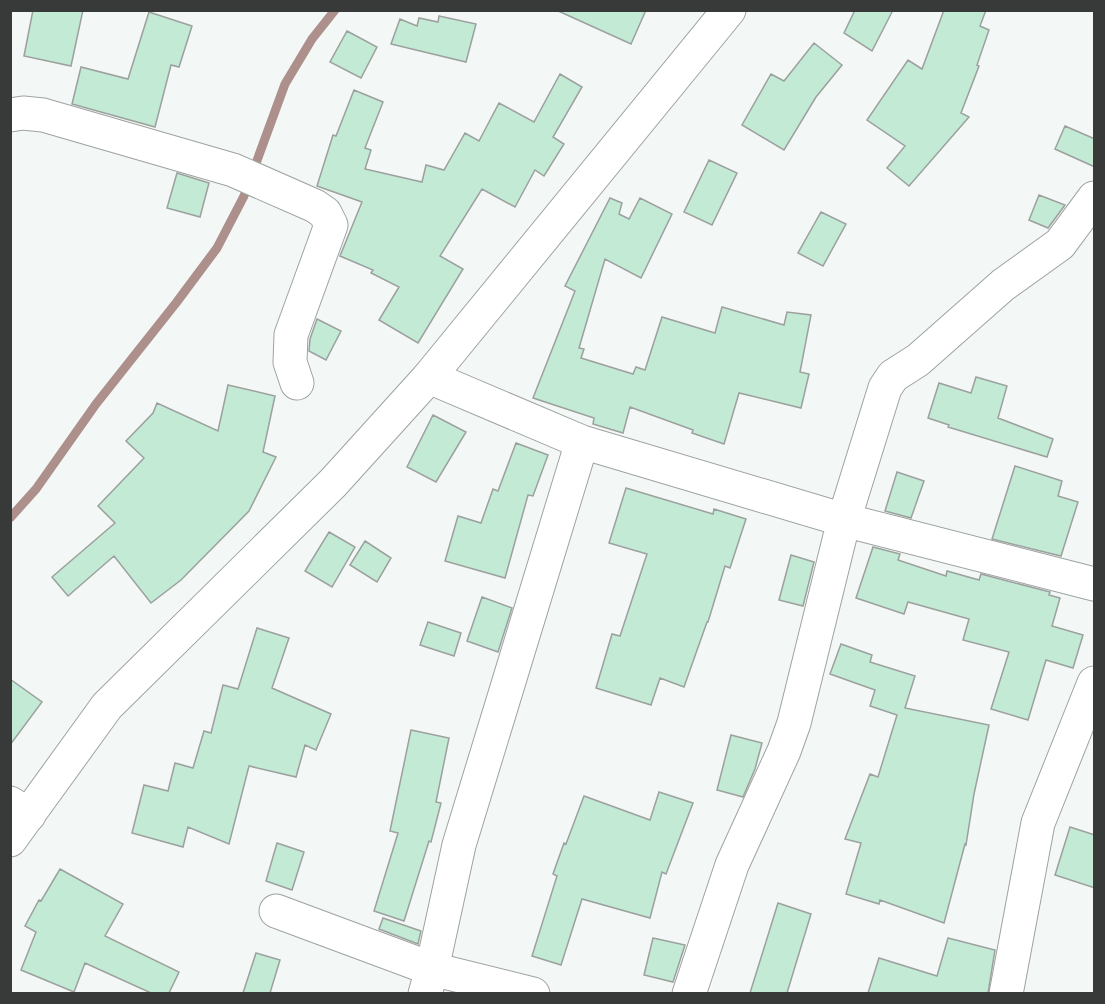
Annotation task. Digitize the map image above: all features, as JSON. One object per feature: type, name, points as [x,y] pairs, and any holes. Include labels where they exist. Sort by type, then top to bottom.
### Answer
[{"type":"street","points":[[17,819],[107,706],[333,483],[429,377],[729,10]]},
{"type":"street","points":[[10,115],[23,113],[43,115],[233,170],[263,181],[325,213],[331,225],[291,335],[290,362],[297,383]]},
{"type":"street","points":[[689,993],[732,865],[784,751],[794,723],[844,520],[885,388],[893,376],[918,360],[1003,285],[1060,244],[1095,198]]},
{"type":"street","points":[[429,377],[582,442],[844,520],[1095,584]]},
{"type":"street","points":[[428,981],[459,845],[582,442]]},
{"type":"street","points":[[1006,993],[1038,823],[1095,683]]},
{"type":"street","points":[[276,911],[428,981],[533,993]]},
{"type":"building","points":[[33,10],[83,10],[71,66],[24,56]]},
{"type":"building","points":[[556,10],[646,10],[631,44]]},
{"type":"building","points":[[855,10],[893,10],[872,51],[844,33]]},
{"type":"building","points":[[944,10],[986,10],[980,26],[989,30],[977,65],[979,66],[961,113],[969,117],[909,186],[887,168],[905,146],[867,120],[908,60],[922,69]]},
{"type":"building","points":[[149,12],[192,26],[179,67],[171,65],[155,127],[72,104],[81,67],[128,79]]},
{"type":"building","points":[[439,16],[476,24],[466,62],[391,44],[400,19],[417,26],[419,18],[438,22]]},
{"type":"building","points":[[347,31],[377,47],[361,78],[330,62]]},
{"type":"building","points":[[814,43],[842,65],[816,97],[784,150],[742,125],[771,74],[784,81]]},
{"type":"building","points":[[560,74],[582,87],[553,137],[564,144],[544,176],[535,170],[515,207],[482,189],[440,256],[463,269],[418,343],[379,320],[399,287],[371,273],[373,270],[340,256],[362,202],[317,186],[333,135],[336,136],[354,90],[383,102],[365,148],[371,150],[365,169],[422,182],[426,165],[444,170],[465,133],[479,141],[499,103],[534,122]]},
{"type":"building","points":[[1065,126],[1095,139],[1095,167],[1055,149]]},
{"type":"building","points":[[709,160],[737,173],[712,225],[684,212]]},
{"type":"building","points":[[177,173],[209,183],[200,217],[167,208]]},
{"type":"building","points":[[1039,195],[1065,205],[1048,228],[1029,220]]},
{"type":"building","points":[[610,198],[622,203],[619,214],[629,219],[640,198],[672,214],[641,278],[605,259],[579,348],[584,349],[581,358],[633,374],[636,367],[645,370],[662,317],[715,333],[722,307],[784,325],[787,312],[811,315],[800,372],[809,374],[801,408],[739,393],[724,444],[630,407],[623,433],[593,424],[594,418],[533,398],[575,291],[565,286]]},
{"type":"building","points":[[821,212],[846,224],[823,266],[798,253]]},
{"type":"building","points":[[317,319],[341,331],[326,360],[309,351],[310,339]]},
{"type":"building","points":[[976,377],[1007,386],[998,418],[1053,439],[1047,457],[948,427],[949,425],[928,418],[939,383],[971,393]]},
{"type":"building","points":[[228,385],[275,396],[263,452],[276,457],[249,511],[181,580],[151,603],[114,556],[68,596],[52,577],[115,523],[98,506],[144,458],[126,441],[153,413],[157,403],[218,431]]},
{"type":"building","points":[[433,415],[466,432],[436,482],[407,467]]},
{"type":"building","points":[[516,443],[548,455],[533,496],[528,495],[505,578],[445,561],[458,516],[481,523],[493,489],[498,491]]},
{"type":"building","points":[[1015,466],[1062,481],[1058,496],[1078,502],[1061,556],[992,539]]},
{"type":"building","points":[[897,472],[924,481],[911,518],[885,511]]},
{"type":"building","points":[[626,488],[713,514],[714,509],[746,519],[730,568],[725,566],[708,622],[684,687],[660,678],[651,705],[596,688],[612,634],[620,636],[647,554],[609,543]]},
{"type":"building","points":[[329,532],[355,547],[332,587],[305,571]]},
{"type":"building","points":[[365,541],[391,558],[377,582],[350,565]]},
{"type":"building","points":[[873,547],[900,554],[898,560],[946,576],[947,571],[979,580],[981,574],[1050,592],[1049,595],[1060,598],[1052,626],[1083,635],[1073,668],[1046,660],[1028,720],[991,709],[1009,652],[963,640],[969,619],[908,602],[904,614],[856,598]]},
{"type":"building","points":[[791,555],[814,562],[803,606],[779,600]]},
{"type":"building","points":[[482,597],[512,608],[498,652],[467,641]]},
{"type":"building","points":[[428,622],[461,633],[454,656],[420,645]]},
{"type":"building","points":[[257,628],[289,638],[272,688],[331,714],[316,750],[305,745],[296,777],[249,766],[229,844],[188,827],[183,847],[132,833],[144,785],[168,791],[175,763],[193,768],[204,731],[211,733],[223,685],[238,689]]},
{"type":"building","points":[[841,644],[872,655],[870,662],[915,676],[905,708],[989,725],[966,845],[944,923],[880,900],[879,904],[846,894],[861,843],[845,839],[870,774],[878,777],[897,715],[870,706],[875,690],[830,674]]},
{"type":"building","points":[[10,679],[42,702],[10,745]]},
{"type":"building","points":[[411,730],[449,738],[436,802],[441,803],[431,842],[429,841],[404,921],[374,911],[398,833],[390,831]]},
{"type":"building","points":[[731,735],[762,743],[755,769],[743,797],[717,790]]},
{"type":"building","points":[[659,792],[693,803],[666,874],[662,872],[650,918],[582,899],[561,965],[532,956],[557,876],[553,874],[584,796],[650,820]]},
{"type":"building","points":[[1070,827],[1095,835],[1095,888],[1055,875]]},
{"type":"building","points":[[277,843],[304,852],[292,890],[266,881]]},
{"type":"building","points":[[60,869],[123,904],[105,936],[179,972],[169,993],[151,993],[85,963],[74,992],[21,970],[36,932],[25,926]]},
{"type":"building","points":[[778,903],[811,914],[787,993],[750,993]]},
{"type":"building","points":[[383,918],[421,931],[418,944],[379,929]]},
{"type":"building","points":[[653,938],[685,945],[673,982],[644,975]]},
{"type":"building","points":[[948,938],[995,950],[988,993],[868,993],[879,958],[937,976]]},
{"type":"building","points":[[256,953],[280,960],[270,993],[243,993]]},
{"type":"waterway","points":[[10,518],[36,489],[96,404],[217,248],[244,196],[285,84],[312,39],[335,10]]}]
